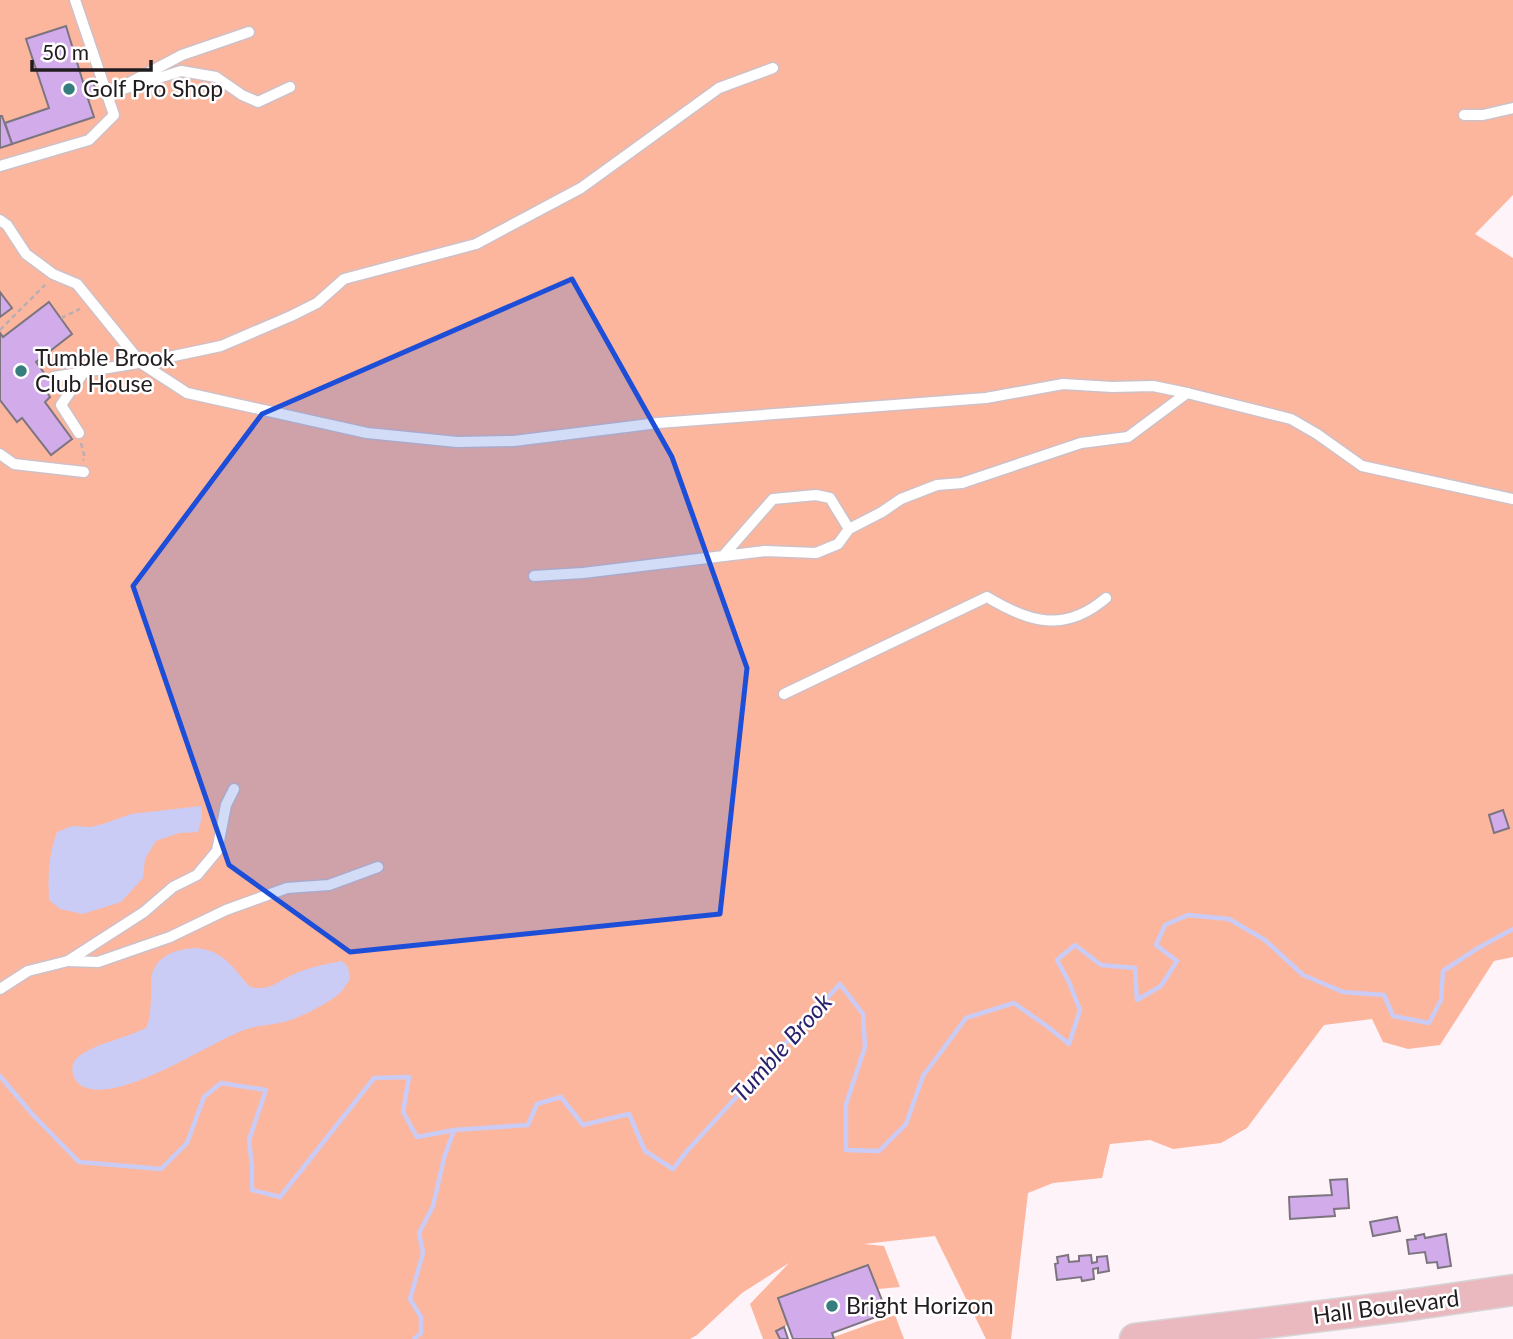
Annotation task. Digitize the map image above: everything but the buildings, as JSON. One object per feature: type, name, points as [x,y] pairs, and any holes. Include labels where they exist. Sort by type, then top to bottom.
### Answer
[{"type":"main road","name":"Hall Boulevard","points":[[1135,1339],[1513,1290]]},
{"type":"lane","points":[[0,166],[89,140],[114,116],[75,0]]},
{"type":"lane","points":[[107,94],[182,55],[249,32]]},
{"type":"lane","points":[[54,377],[141,363],[221,346],[317,303],[344,279],[476,244],[581,188],[719,88],[773,68]]},
{"type":"lane","points":[[107,94],[181,71],[216,77],[242,95],[258,102],[290,87]]},
{"type":"lane","points":[[1464,115],[1483,115],[1513,108]]},
{"type":"lane","points":[[0,220],[8,225],[26,254],[53,274],[77,284],[141,363],[187,393],[367,433],[457,442],[513,441],[659,423],[986,398],[1063,384],[1153,386],[1291,419],[1362,466],[1513,499]]},
{"type":"lane","points":[[79,433],[61,405],[84,372]]},
{"type":"lane","points":[[534,576],[583,573],[765,551],[816,553],[838,544],[849,529],[901,499],[937,485],[962,483],[1081,443],[1128,437],[1187,393]]},
{"type":"lane","points":[[0,454],[14,464],[79,471]]},
{"type":"lane","points":[[723,556],[773,499],[816,495],[830,498],[849,529]]},
{"type":"lane","points":[[784,694],[986,597],[1031,619],[1062,621],[1091,611],[1106,598]]},
{"type":"lane","points":[[68,961],[144,912],[173,887],[197,875],[217,850],[226,805],[234,789]]},
{"type":"lane","points":[[0,989],[28,971],[68,961],[98,962],[170,937],[226,910],[288,888],[329,885],[379,867]]},
{"type":"path","points":[[0,330],[49,282]]},
{"type":"path","points":[[61,318],[92,303]]},
{"type":"path","points":[[79,433],[85,457],[79,471]]},
{"type":"highlighted area","points":[[572,279],[672,457],[747,668],[720,914],[350,952],[229,865],[133,586],[262,414]]},
{"type":"shaded area","points":[[0,0],[1513,0],[1513,195],[1475,234],[1513,258],[1513,957],[1494,961],[1440,1045],[1408,1049],[1383,1042],[1372,1019],[1324,1025],[1247,1128],[1221,1143],[1173,1149],[1150,1140],[1110,1144],[1102,1178],[1053,1183],[1028,1193],[1011,1339],[986,1339],[935,1236],[864,1244],[884,1246],[900,1287],[878,1289],[868,1265],[778,1298],[788,1324],[784,1328],[788,1339],[763,1339],[750,1304],[789,1263],[742,1293],[690,1339],[0,1339]]},
{"type":"shaded area","points":[[895,1315],[904,1339],[834,1337]]},
{"type":"water","points":[[201,806],[202,817],[198,832],[179,833],[156,841],[145,859],[143,878],[121,902],[83,914],[60,909],[49,900],[49,866],[57,832],[72,826],[91,827],[131,814]]},
{"type":"water","points":[[198,948],[222,957],[250,987],[268,987],[304,970],[342,961],[348,967],[350,979],[336,996],[306,1014],[284,1022],[247,1029],[143,1079],[121,1087],[101,1090],[80,1085],[72,1069],[78,1057],[147,1027],[151,1008],[151,978],[158,963],[168,954]]},
{"type":"waterway","name":"Tumble Brook","points":[[0,1076],[79,1162],[161,1169],[187,1143],[204,1097],[221,1083],[266,1090],[249,1140],[252,1190],[280,1197],[374,1078],[409,1077],[403,1112],[417,1137],[454,1130],[528,1125],[537,1104],[561,1097],[583,1125],[629,1114],[645,1151],[673,1169],[840,984],[863,1014],[865,1047],[846,1104],[846,1150],[879,1151],[906,1124],[923,1076],[966,1018],[1014,1003],[1069,1044],[1080,1010],[1057,960],[1075,945],[1101,965],[1135,968],[1137,1000],[1161,986],[1177,961],[1156,945],[1165,925],[1188,915],[1229,919],[1265,940],[1303,975],[1343,992],[1384,995],[1393,1016],[1429,1023],[1441,1000],[1443,971],[1513,929]]},
{"type":"waterway","points":[[414,1339],[421,1333],[421,1317],[410,1299],[423,1253],[419,1233],[433,1206],[444,1158],[454,1130]]},
{"type":"place","name":"Golf Pro Shop","points":[[69,89]]},
{"type":"place","name":"Tumble Brook Club House","points":[[21,371]]},
{"type":"place","name":"Bright Horizon","points":[[832,1306]]}]
